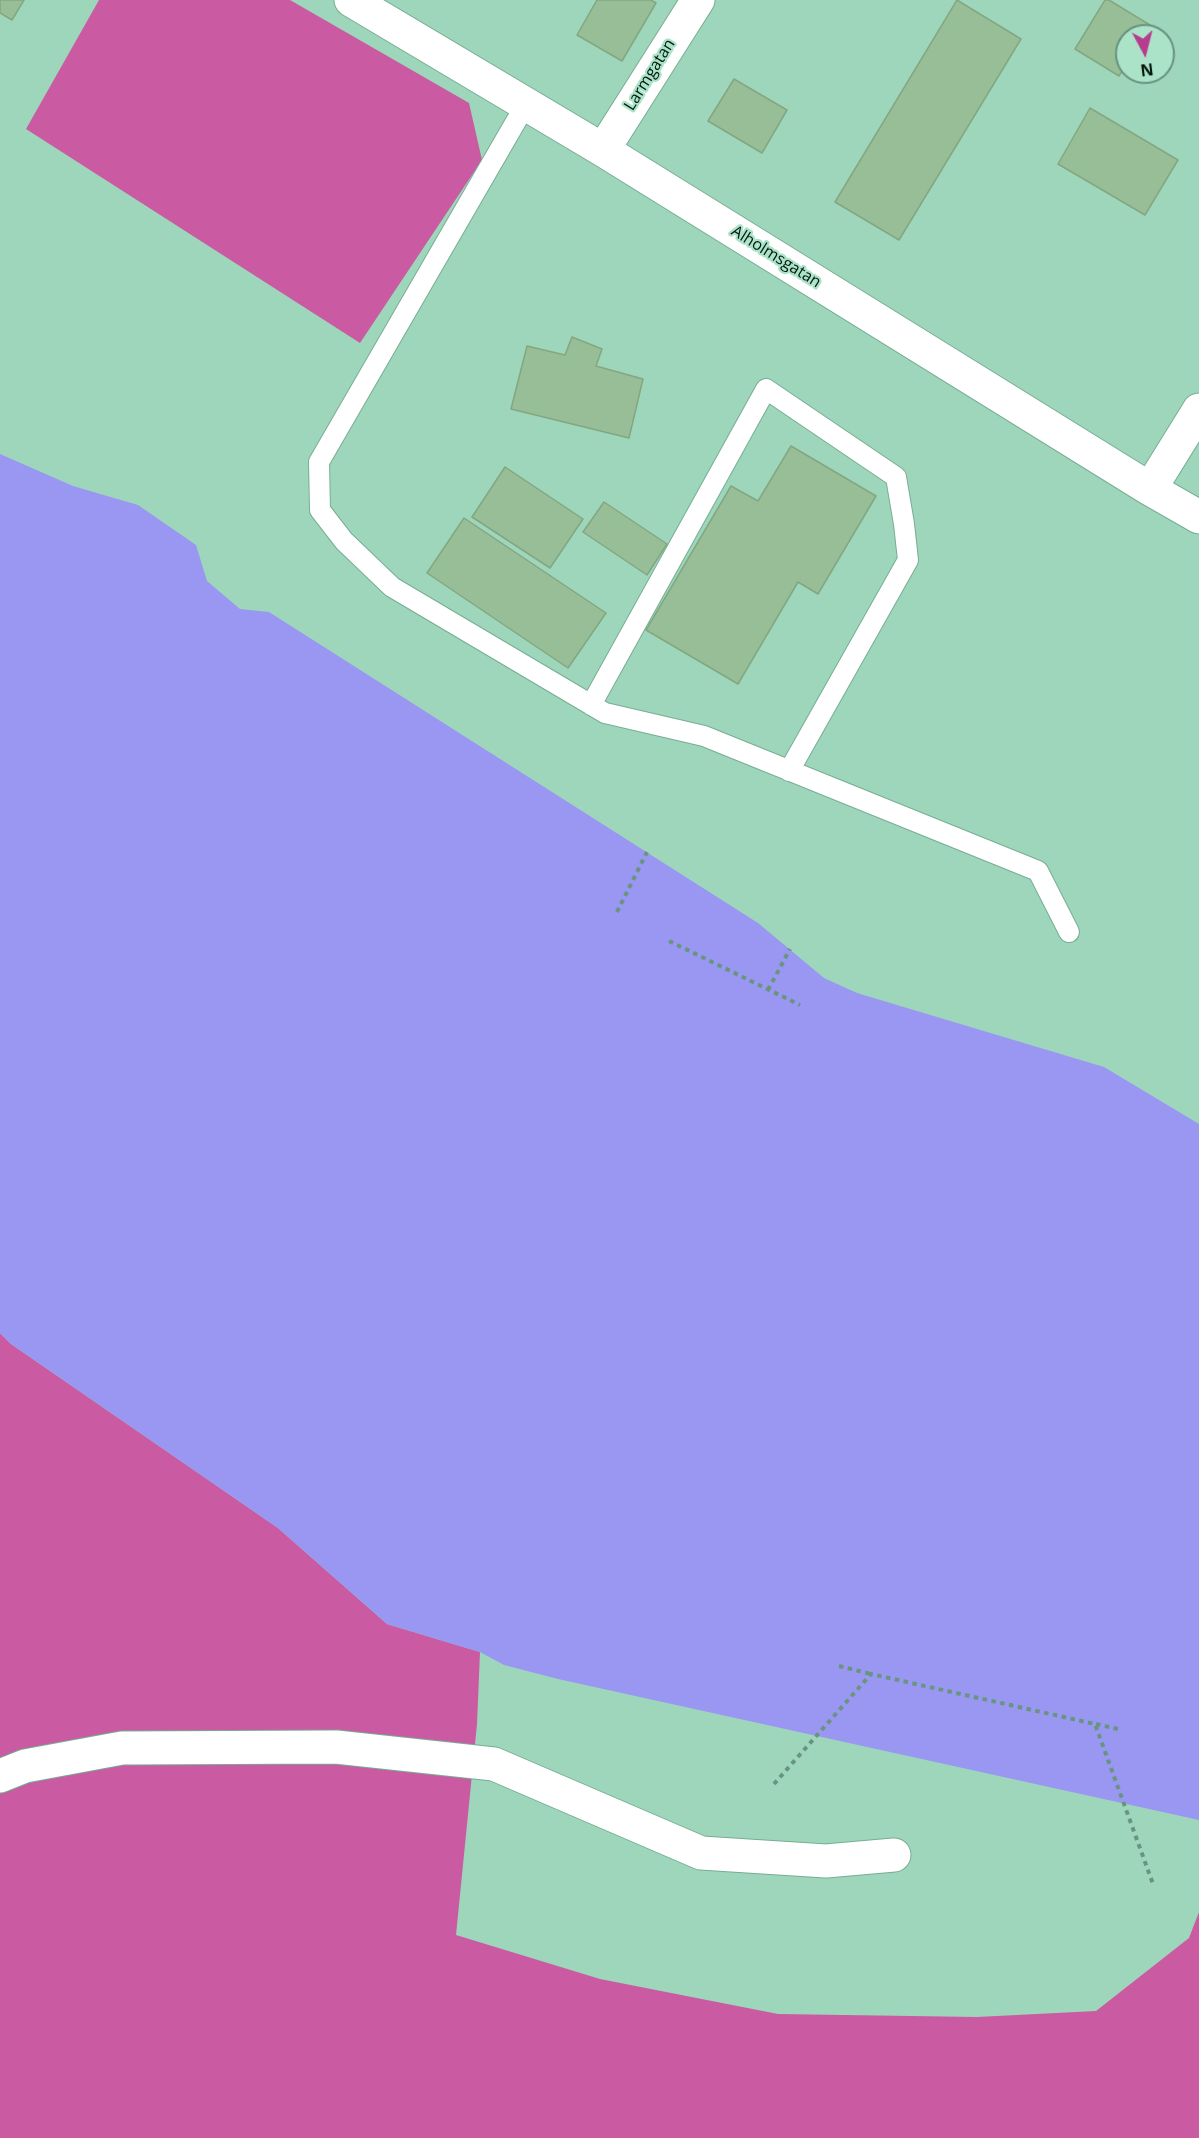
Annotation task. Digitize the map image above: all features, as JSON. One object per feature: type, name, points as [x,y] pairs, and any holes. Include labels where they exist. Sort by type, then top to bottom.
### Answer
[{"type":"street","name":"Larmgatan","points":[[603,150],[698,0]]},
{"type":"street","name":"Alholmsgatan","points":[[358,2],[1199,517]]},
{"type":"street","points":[[1150,489],[1199,410]]},
{"type":"street","points":[[0,1776],[25,1766],[122,1748],[336,1747],[494,1764],[701,1854],[826,1861],[894,1855]]},
{"type":"lane","points":[[526,104],[319,462],[320,510],[344,541],[392,587],[605,713],[704,736],[1038,871],[1070,932]]},
{"type":"lane","points":[[591,705],[766,389],[896,477],[908,560],[789,771]]},
{"type":"path","points":[[617,912],[647,852]]},
{"type":"path","points":[[669,941],[800,1005]]},
{"type":"path","points":[[768,990],[790,949]]},
{"type":"path","points":[[838,1666],[1122,1730]]},
{"type":"path","points":[[774,1784],[872,1674]]},
{"type":"path","points":[[1095,1724],[1153,1884]]},
{"type":"shaded area","points":[[99,0],[290,0],[469,103],[482,160],[360,343],[26,129]]},
{"type":"shaded area","points":[[0,454],[73,486],[138,505],[196,545],[207,581],[240,609],[269,612],[758,923],[824,978],[857,993],[1104,1067],[1199,1124],[1199,1820],[558,1679],[504,1665],[480,1652],[387,1624],[278,1528],[11,1344],[0,1333]]},
{"type":"shaded area","points":[[0,1333],[11,1344],[278,1528],[387,1624],[480,1652],[477,1724],[456,1935],[600,1979],[778,2014],[977,2017],[1096,2011],[1189,1938],[1199,1912],[1199,2138],[0,2138]]},
{"type":"building","points":[[0,0],[24,0],[12,20],[0,13]]},
{"type":"building","points":[[597,0],[651,0],[656,3],[622,61],[577,35]]},
{"type":"building","points":[[957,0],[1021,39],[899,240],[835,202]]},
{"type":"building","points":[[1105,0],[1109,0],[1148,24],[1115,24],[1115,74],[1075,49]]},
{"type":"building","points":[[734,79],[787,110],[762,153],[708,121]]},
{"type":"building","points":[[1090,108],[1178,160],[1145,215],[1058,164]]},
{"type":"building","points":[[572,337],[602,349],[596,366],[643,379],[629,438],[511,409],[527,346],[565,355]]},
{"type":"building","points":[[791,446],[876,496],[818,594],[798,582],[738,684],[646,630],[731,486],[758,501]]},
{"type":"building","points":[[505,467],[583,519],[550,568],[472,517]]},
{"type":"building","points":[[604,502],[667,544],[647,575],[583,532]]},
{"type":"building","points":[[464,518],[606,613],[568,668],[427,573]]}]
